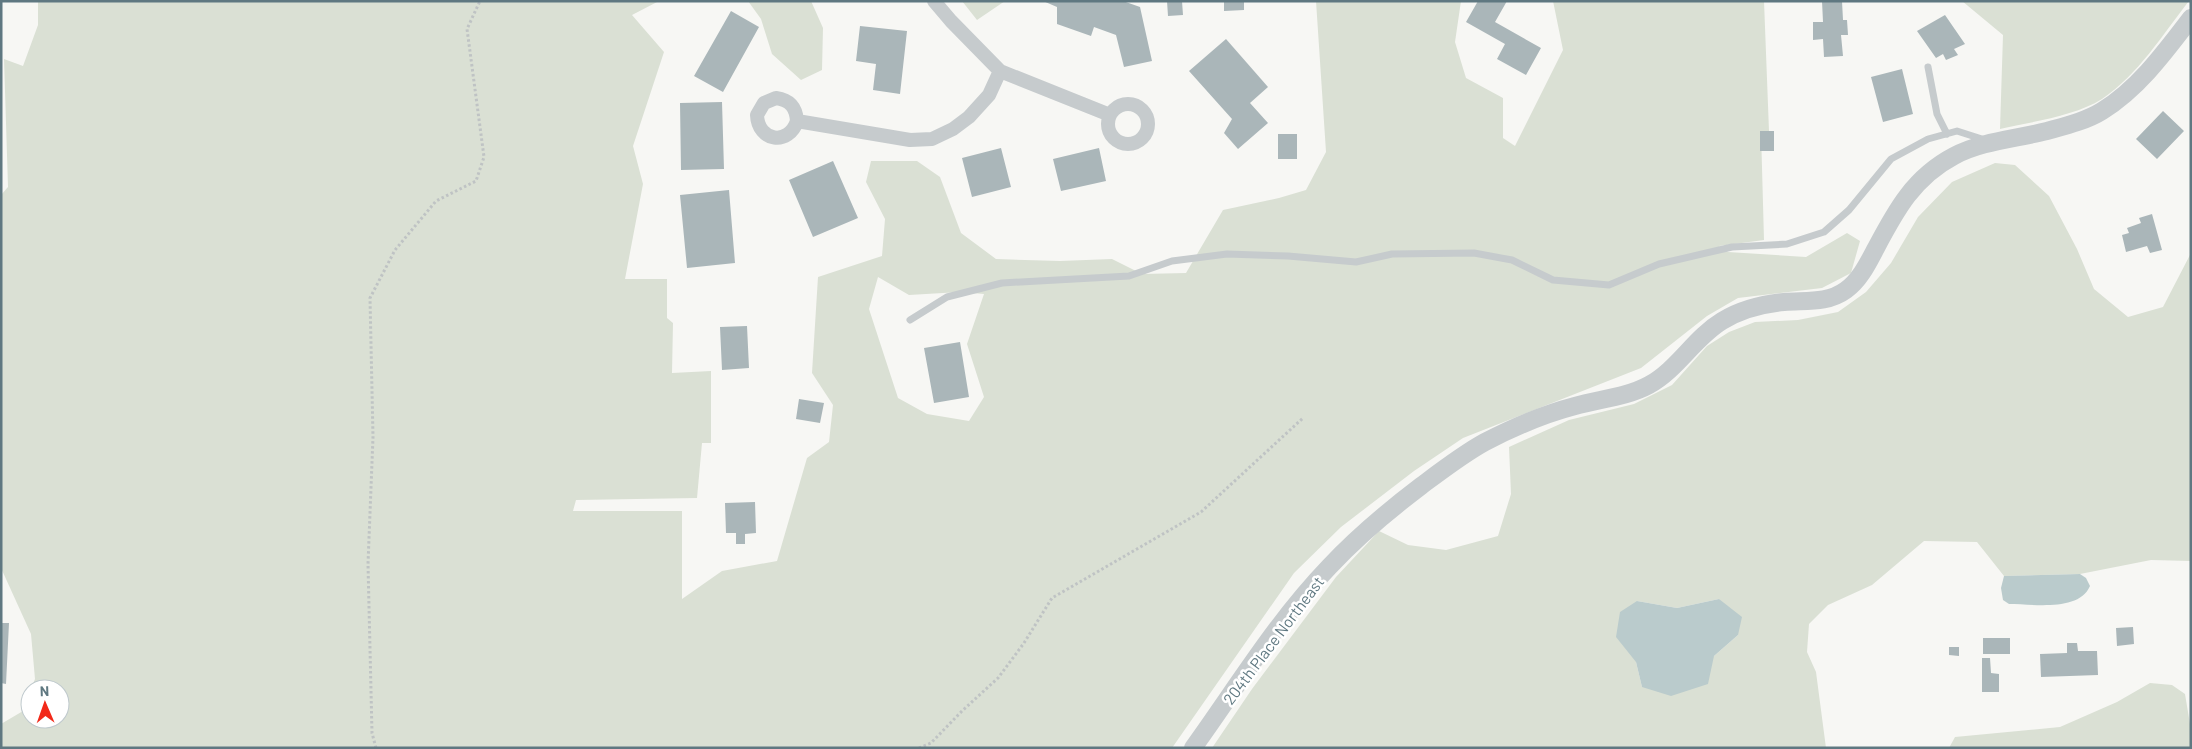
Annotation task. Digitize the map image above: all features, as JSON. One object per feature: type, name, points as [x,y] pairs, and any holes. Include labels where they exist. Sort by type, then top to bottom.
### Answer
[{"type":"street","points":[[934,1],[1000,71],[1110,115]]},
{"type":"street","name":"204th Place Northeast","points":[[1193,748],[1285,619],[1328,567],[1380,517],[1482,444],[1536,418],[1628,393],[1649,385],[1667,372],[1695,343],[1722,321],[1759,307],[1784,302],[1813,301],[1834,297],[1847,290],[1857,280],[1904,199],[1925,174],[1956,155],[1992,142],[2046,131],[2099,113],[2136,85],[2191,18]]},
{"type":"street","points":[[797,120],[910,140],[932,139],[953,129],[969,117],[990,95],[1000,71]]},
{"type":"lane","points":[[1928,66],[1937,114],[1947,134]]},
{"type":"lane","points":[[910,320],[947,297],[1002,283],[1129,276],[1172,261],[1227,254],[1288,256],[1356,262],[1392,254],[1474,252],[1512,260],[1553,280],[1609,285],[1659,264],[1732,247],[1787,244],[1824,232],[1850,210],[1891,159],[1928,139],[1957,131],[1992,142]]},
{"type":"path","points":[[376,748],[372,732],[368,564],[373,437],[370,298],[395,250],[436,202],[476,181],[484,157],[467,29],[480,1]]},
{"type":"path","points":[[920,748],[931,743],[998,678],[1024,643],[1052,598],[1201,512],[1303,418]]},
{"type":"shaded area","points":[[38,1],[659,1],[632,15],[664,52],[633,146],[643,184],[625,279],[667,279],[667,318],[673,323],[672,373],[711,371],[711,443],[702,443],[697,498],[576,500],[573,511],[682,511],[682,599],[722,571],[777,561],[807,458],[829,442],[833,405],[812,373],[818,277],[882,256],[885,219],[866,182],[871,161],[917,161],[940,177],[961,233],[996,259],[1060,261],[1112,259],[1142,274],[1186,273],[1223,210],[1306,190],[1326,152],[1316,1],[1461,1],[1455,42],[1466,78],[1503,98],[1503,138],[1515,146],[1563,50],[1553,1],[1764,1],[1769,131],[1761,131],[1764,240],[1719,246],[1728,252],[1806,257],[1847,233],[1860,241],[1851,273],[1822,288],[1738,298],[1707,316],[1641,368],[1463,438],[1414,471],[1341,527],[1294,573],[1172,748],[1,748],[1,724],[20,713],[20,729],[70,729],[70,679],[35,679],[31,634],[1,568],[1,195],[8,187],[4,59],[23,66],[38,25]],"holes":[[[878,277],[909,295],[960,292],[984,294],[967,344],[984,397],[969,421],[927,414],[898,398],[869,309]]]},
{"type":"shaded area","points":[[748,1],[811,1],[823,28],[822,70],[801,80],[772,54],[761,19]]},
{"type":"shaded area","points":[[962,1],[1005,1],[977,20]]},
{"type":"shaded area","points":[[1962,1],[2189,1],[2138,66],[2102,99],[2066,114],[2000,129],[2003,35]]},
{"type":"shaded area","points":[[1995,163],[2015,165],[2049,196],[2077,249],[2094,289],[2128,317],[2163,307],[2191,253],[2191,561],[2151,560],[2080,574],[2004,576],[1977,542],[1924,541],[1872,585],[1828,605],[1809,624],[1807,652],[1816,672],[1826,748],[1212,748],[1252,689],[1336,577],[1379,531],[1408,545],[1446,550],[1498,536],[1511,494],[1509,447],[1569,420],[1634,404],[1672,385],[1707,346],[1729,332],[1755,322],[1798,320],[1838,312],[1866,292],[1891,263],[1918,217],[1952,182]],"holes":[[[1719,599],[1738,635],[1714,656],[1642,687],[1636,662],[1637,601],[1677,608]]]},
{"type":"shaded area","points":[[2080,574],[2086,578],[2090,586],[2076,600],[2054,605],[2042,605],[2009,604],[2003,600],[2001,588],[2004,576]]},
{"type":"shaded area","points":[[1719,599],[1742,617],[1738,635],[1714,656],[1708,684],[1671,696],[1642,687],[1636,662],[1616,637],[1620,612],[1637,601],[1677,608]]},
{"type":"shaded area","points":[[2150,683],[2172,685],[2185,694],[2191,730],[2191,748],[1949,748],[1955,737],[2060,727],[2117,702]]},
{"type":"building","points":[[1043,1],[1123,1],[1140,7],[1152,61],[1124,67],[1116,35],[1094,27],[1091,36],[1057,24],[1057,7]]},
{"type":"building","points":[[1167,1],[1182,1],[1183,15],[1168,16]]},
{"type":"building","points":[[1224,1],[1244,1],[1244,10],[1224,11]]},
{"type":"building","points":[[1478,1],[1507,1],[1495,22],[1541,48],[1526,75],[1497,59],[1505,44],[1466,22]]},
{"type":"building","points":[[1822,1],[1842,1],[1843,20],[1847,20],[1848,35],[1841,35],[1843,56],[1824,57],[1823,39],[1813,40],[1813,22],[1823,22]]},
{"type":"building","points":[[731,11],[759,27],[723,92],[694,76]]},
{"type":"building","points":[[1945,15],[1965,44],[1954,49],[1958,55],[1946,60],[1943,54],[1936,58],[1917,31]]},
{"type":"building","points":[[860,26],[907,31],[900,94],[873,90],[876,64],[856,61]]},
{"type":"building","points":[[1226,39],[1268,87],[1250,103],[1268,123],[1238,149],[1224,133],[1232,119],[1189,71]]},
{"type":"building","points":[[1902,69],[1913,114],[1883,122],[1871,77]]},
{"type":"building","points":[[722,102],[724,169],[681,170],[680,103]]},
{"type":"building","points":[[2163,111],[2184,131],[2157,159],[2136,139]]},
{"type":"building","points":[[1760,131],[1774,131],[1774,151],[1760,151]]},
{"type":"building","points":[[1278,134],[1297,134],[1297,159],[1278,159]]},
{"type":"building","points":[[1001,148],[1011,187],[972,197],[962,158]]},
{"type":"building","points":[[1099,148],[1106,181],[1061,191],[1053,159]]},
{"type":"building","points":[[833,161],[858,218],[813,237],[789,180]]},
{"type":"building","points":[[729,190],[735,263],[687,268],[680,195]]},
{"type":"building","points":[[2152,214],[2162,250],[2150,253],[2147,246],[2126,252],[2122,235],[2129,233],[2127,228],[2141,223],[2139,218]]},
{"type":"building","points":[[747,326],[749,368],[722,370],[720,327]]},
{"type":"building","points":[[960,342],[969,397],[934,403],[924,348]]},
{"type":"building","points":[[799,399],[824,403],[820,423],[796,419]]},
{"type":"building","points":[[755,502],[756,533],[745,534],[745,544],[736,544],[736,533],[726,533],[725,503]]},
{"type":"building","points":[[1,623],[9,623],[6,684],[1,683]]},
{"type":"building","points":[[2133,627],[2134,644],[2117,646],[2116,628]]},
{"type":"building","points":[[1983,638],[2010,638],[2010,654],[1983,654]]},
{"type":"building","points":[[2067,643],[2077,643],[2078,651],[2097,651],[2098,675],[2041,677],[2040,654],[2067,653]]},
{"type":"building","points":[[1949,647],[1959,647],[1959,656],[1949,655]]},
{"type":"building","points":[[1982,658],[1990,658],[1991,673],[1999,674],[1999,692],[1982,692]]}]
